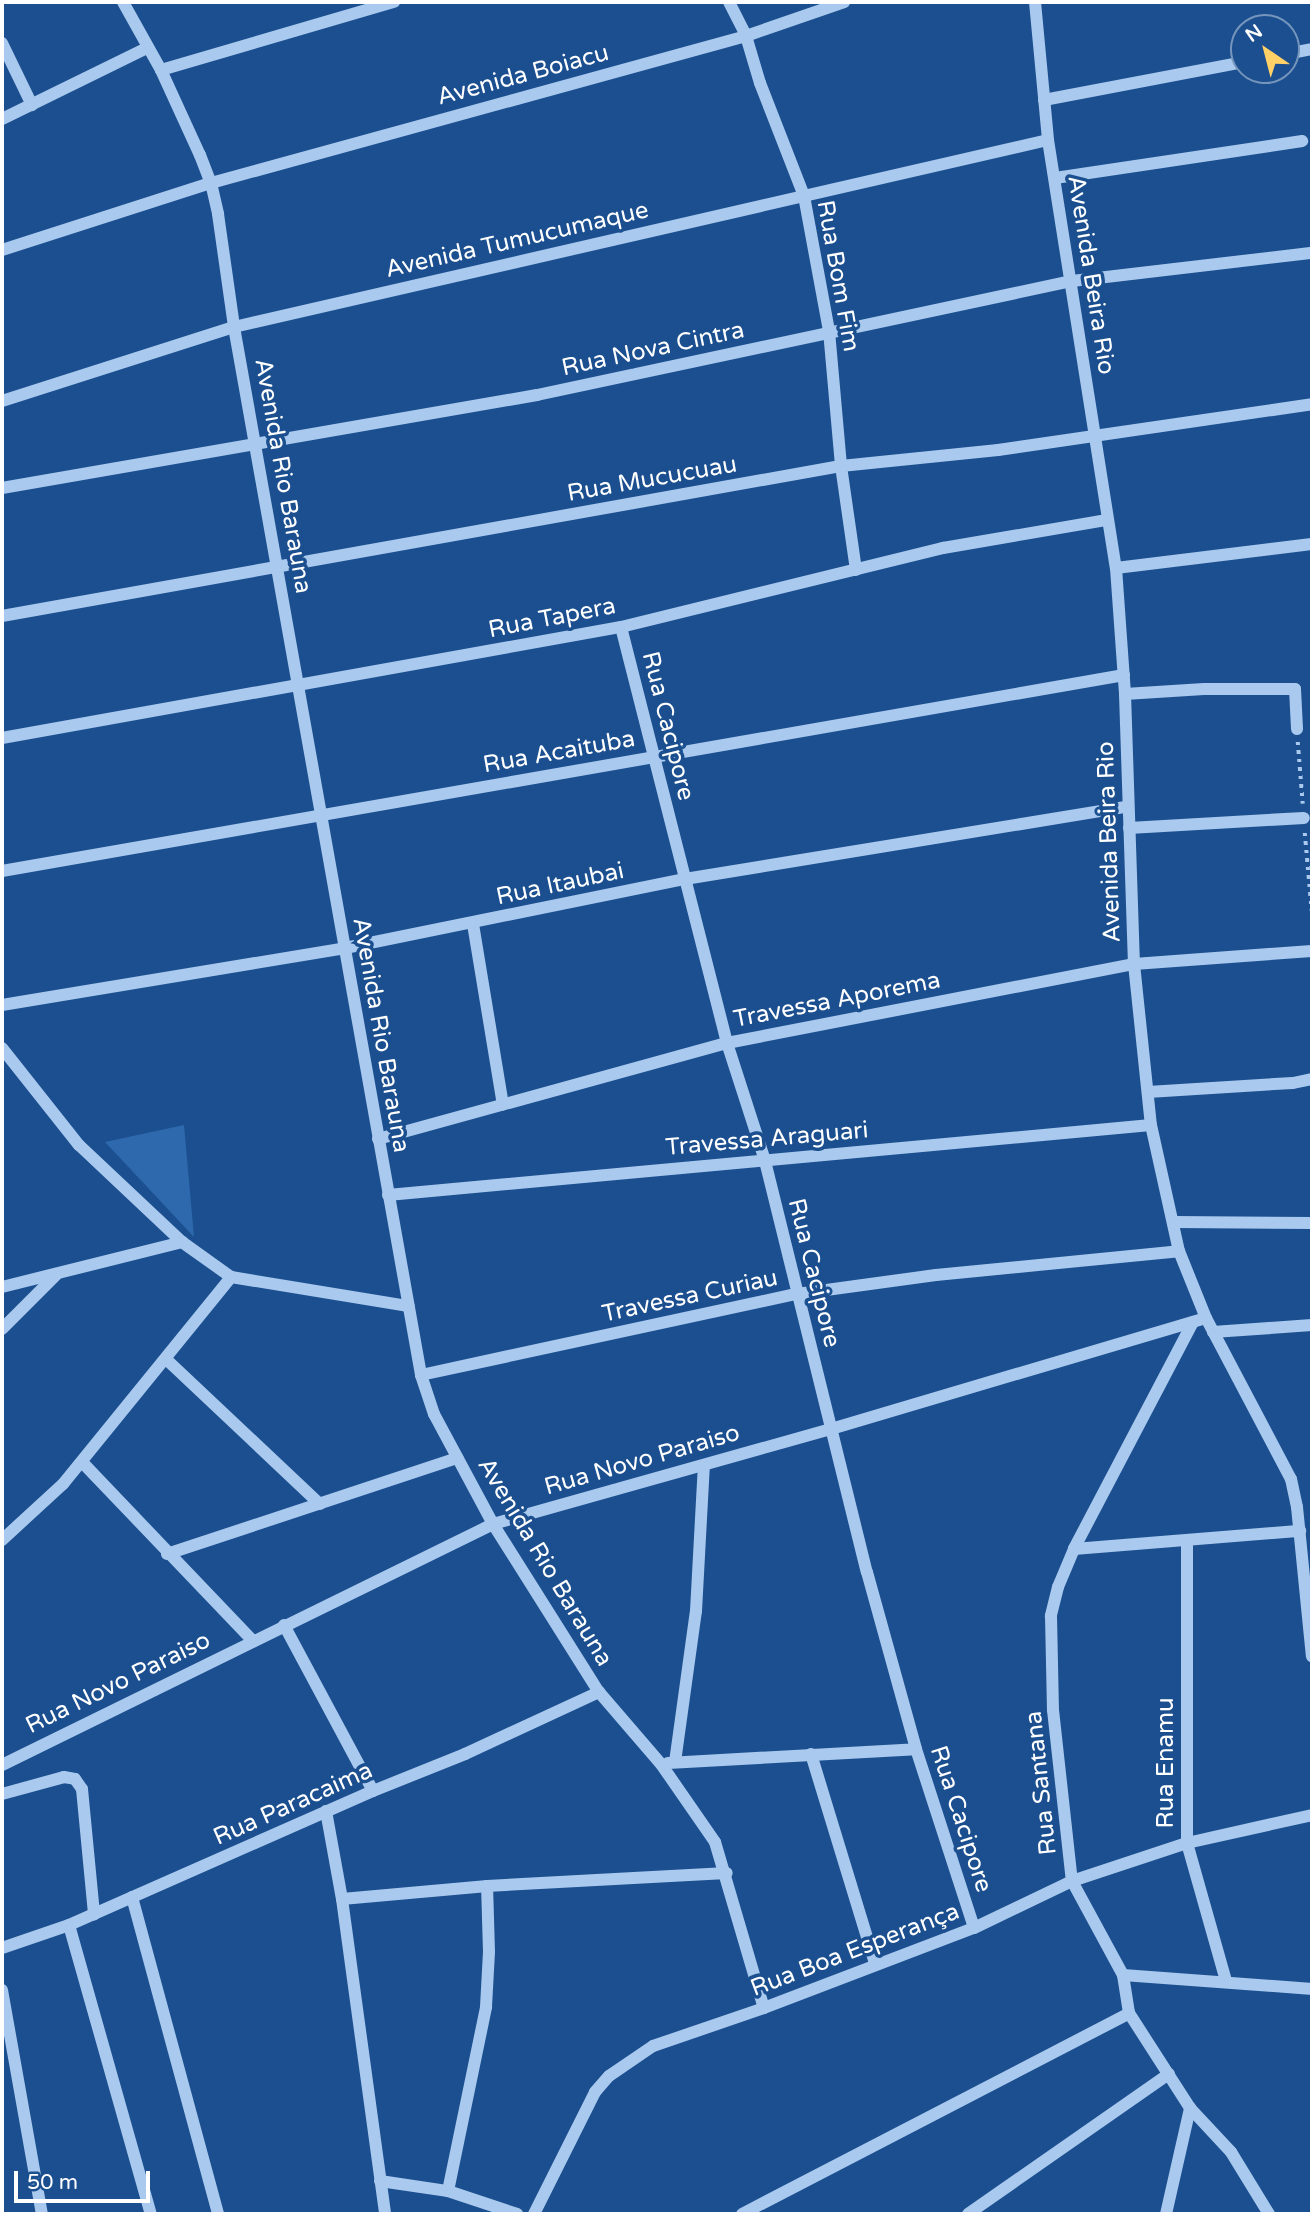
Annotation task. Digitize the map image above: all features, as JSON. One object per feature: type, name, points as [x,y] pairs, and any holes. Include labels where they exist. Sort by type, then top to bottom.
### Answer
[{"type":"street","name":"Avenida Rio Barauna","points":[[123,2],[161,70],[211,183],[234,327],[258,445],[298,686],[324,817],[421,1375],[434,1414],[493,1524],[599,1692],[661,1765],[704,1822],[727,1873],[764,2008]]},
{"type":"street","points":[[161,70],[394,2]]},
{"type":"street","name":"Rua Bom Fim","points":[[729,2],[746,36],[760,83],[804,196],[829,331],[841,466],[856,570]]},
{"type":"street","name":"Avenida Boiacu","points":[[2,250],[211,183],[746,36],[844,2]]},
{"type":"street","name":"Avenida Beira Rio","points":[[1035,2],[1048,140],[1072,281],[1106,520],[1116,568],[1125,694],[1134,964],[1151,1125],[1180,1251],[1200,1320],[1213,1332],[1291,1479],[1300,1531],[1312,1656]]},
{"type":"street","points":[[2,43],[32,104]]},
{"type":"street","points":[[2,119],[147,48]]},
{"type":"street","points":[[1044,100],[1230,65]]},
{"type":"street","name":"Avenida Tumucumaque","points":[[2,401],[234,327],[1048,140]]},
{"type":"street","points":[[1055,178],[1302,141]]},
{"type":"street","name":"Rua Nova Cintra","points":[[2,488],[537,395],[1072,281],[1312,253]]},
{"type":"street","name":"Rua Mucucuau","points":[[2,616],[841,466],[909,461],[1312,404]]},
{"type":"street","name":"Rua Tapera","points":[[2,738],[621,627],[943,548],[1106,520]]},
{"type":"street","points":[[1116,568],[1312,544]]},
{"type":"street","name":"Rua Cacipore","points":[[621,627],[727,1043],[765,1161],[831,1429],[916,1749],[974,1928]]},
{"type":"street","name":"Rua Acaituba","points":[[2,872],[1124,675]]},
{"type":"street","points":[[1125,694],[1204,689],[1295,689],[1297,729]]},
{"type":"street","name":"Rua Itaubai","points":[[2,1005],[345,948],[685,879],[1127,807]]},
{"type":"street","points":[[1129,828],[1304,818]]},
{"type":"street","points":[[473,924],[503,1105]]},
{"type":"street","name":"Travessa Aporema","points":[[378,1139],[727,1043],[1134,964],[1312,951]]},
{"type":"street","points":[[2,1048],[79,1145],[183,1242],[232,1277],[410,1306]]},
{"type":"street","points":[[1148,1092],[1293,1083],[1312,1079]]},
{"type":"street","name":"Travessa Araguari","points":[[388,1195],[1151,1125]]},
{"type":"street","points":[[1174,1222],[1312,1223]]},
{"type":"street","points":[[2,1287],[183,1242]]},
{"type":"street","name":"Travessa Curiau","points":[[421,1375],[797,1294],[936,1275],[1180,1251]]},
{"type":"street","points":[[2,1329],[56,1275]]},
{"type":"street","points":[[2,1540],[63,1484],[167,1360],[232,1277]]},
{"type":"street","name":"Rua Novo Paraiso","points":[[2,1765],[493,1524],[831,1429],[1200,1320]]},
{"type":"street","name":"Rua Santana","points":[[1200,1320],[1074,1549],[1058,1587],[1051,1616],[1053,1710],[1072,1881],[1123,1975],[1129,2014],[1190,2108],[1231,2152],[1269,2214]]},
{"type":"street","points":[[1213,1332],[1312,1325]]},
{"type":"street","points":[[167,1360],[320,1504]]},
{"type":"street","points":[[167,1554],[458,1458]]},
{"type":"street","points":[[82,1462],[252,1640]]},
{"type":"street","points":[[675,1762],[696,1611],[704,1465]]},
{"type":"street","points":[[1074,1549],[1300,1531]]},
{"type":"street","name":"Rua Enamu","points":[[1187,1540],[1186,1843],[1226,1981]]},
{"type":"street","points":[[284,1625],[373,1791]]},
{"type":"street","name":"Rua Paracaima","points":[[2,1948],[69,1925],[326,1811],[465,1754],[599,1692]]},
{"type":"street","points":[[661,1765],[675,1762],[916,1749]]},
{"type":"street","points":[[811,1754],[876,1963]]},
{"type":"street","points":[[2,1794],[64,1777],[75,1779],[82,1789],[94,1914]]},
{"type":"street","points":[[326,1811],[342,1899],[385,2214]]},
{"type":"street","name":"Rua Boa Esperança","points":[[534,2214],[596,2092],[609,2076],[653,2046],[764,2008],[876,1963],[974,1928],[1072,1881],[1186,1843],[1312,1815]]},
{"type":"street","points":[[342,1899],[487,1886],[727,1873]]},
{"type":"street","points":[[448,2191],[486,2007],[489,1952],[487,1886]]},
{"type":"street","points":[[132,1897],[218,2214]]},
{"type":"street","points":[[69,1925],[151,2214]]},
{"type":"street","points":[[1123,1975],[1312,1989]]},
{"type":"street","points":[[2,1990],[41,2214]]},
{"type":"street","points":[[742,2214],[1129,2014]]},
{"type":"street","points":[[968,2214],[1169,2074]]},
{"type":"street","points":[[1166,2214],[1190,2108]]},
{"type":"street","points":[[380,2181],[448,2191],[517,2214]]},
{"type":"path","points":[[1297,729],[1312,911]]},
{"type":"shaded area","points":[[184,1125],[194,1237],[105,1142]]}]
